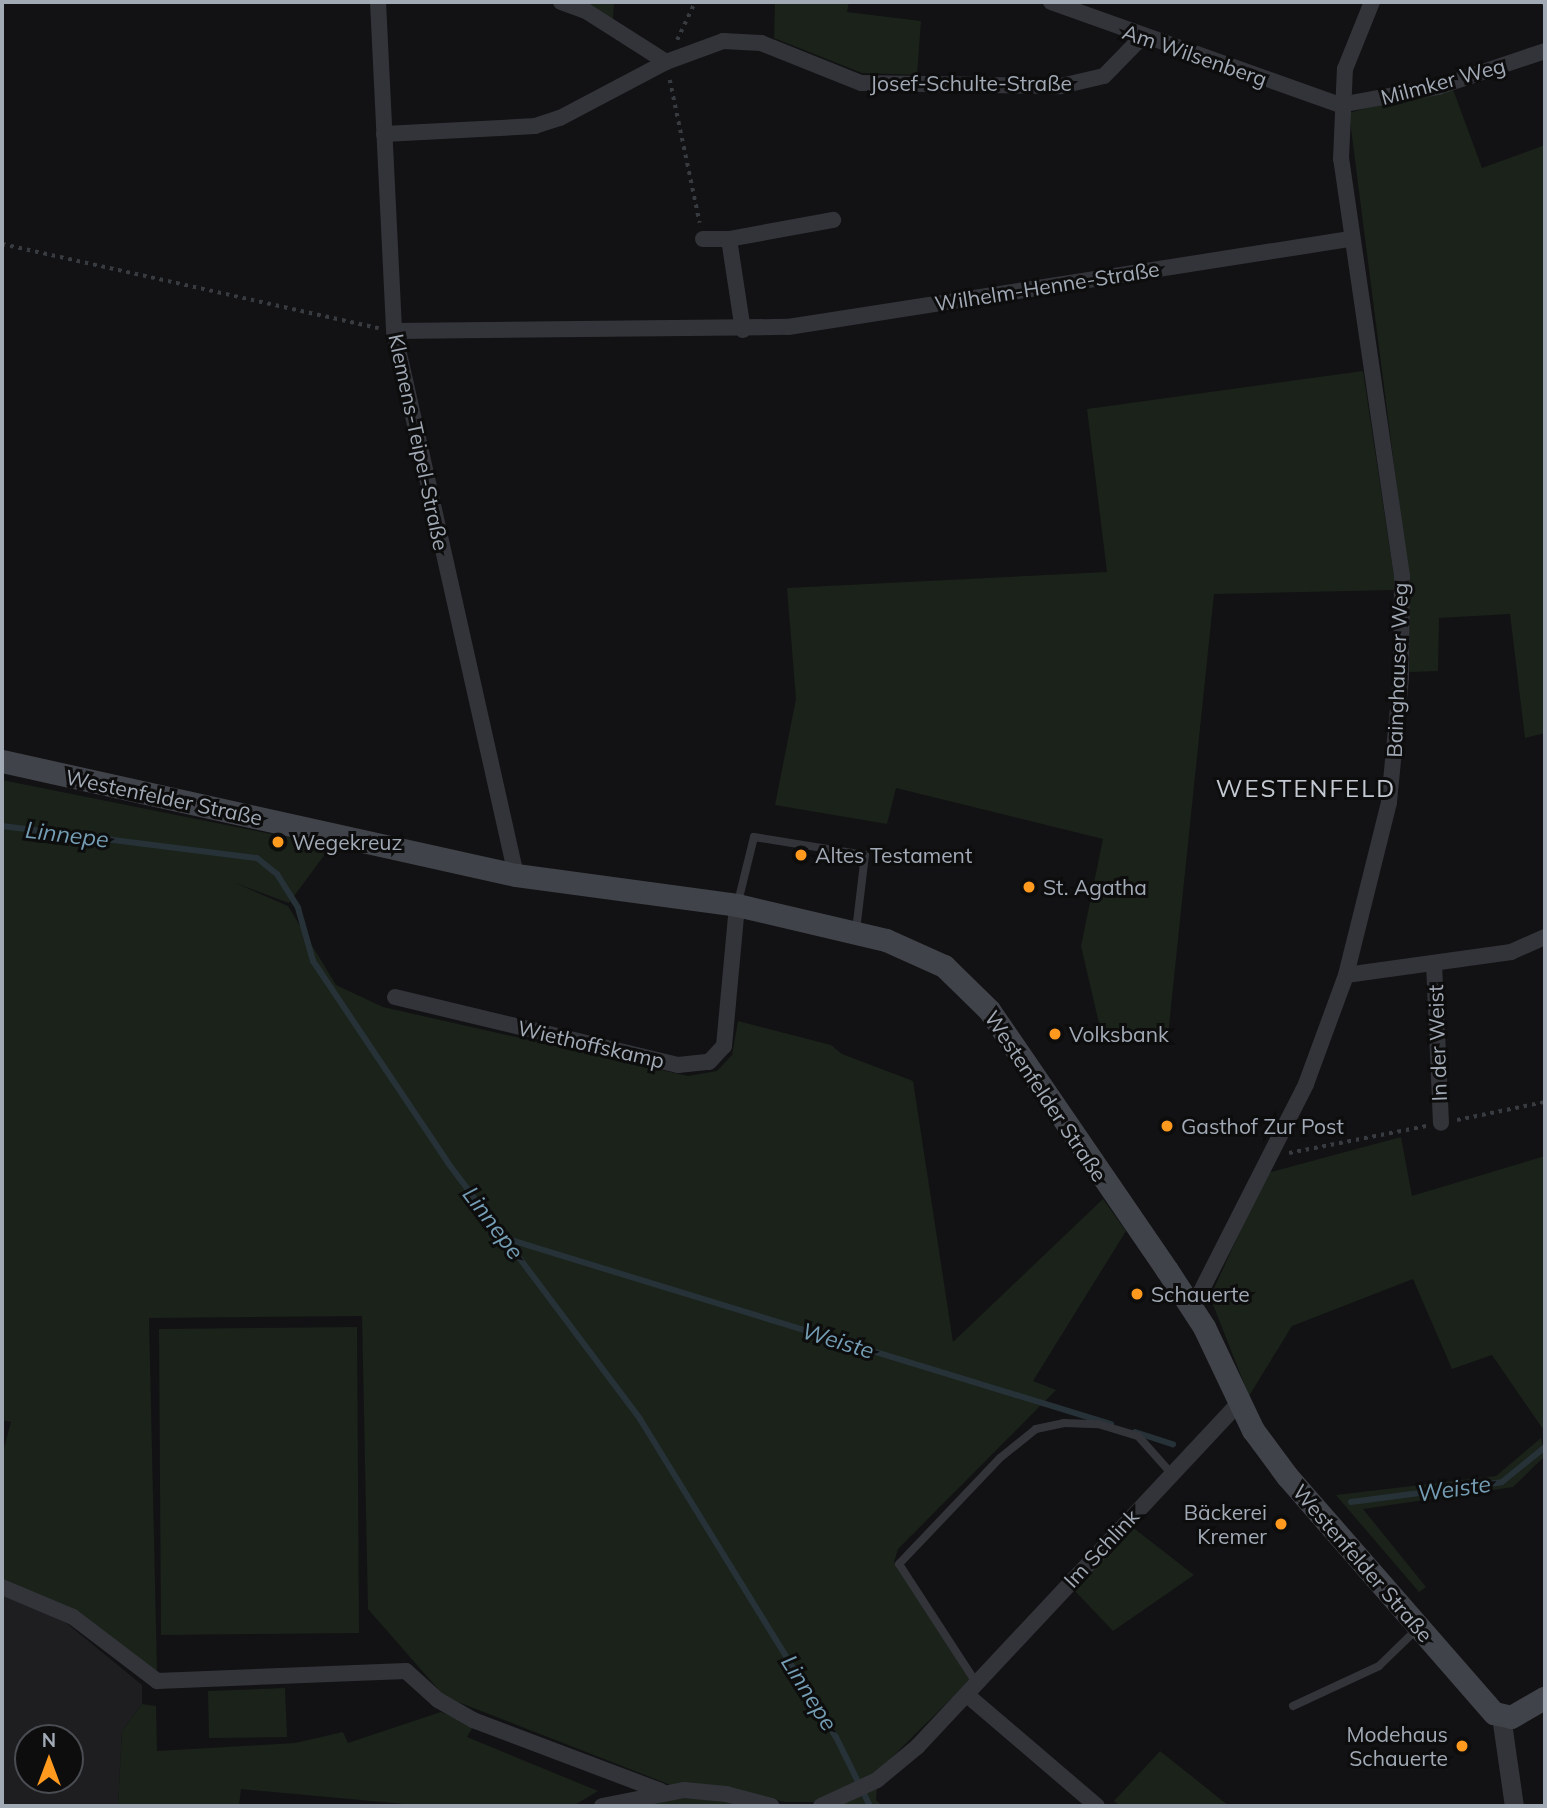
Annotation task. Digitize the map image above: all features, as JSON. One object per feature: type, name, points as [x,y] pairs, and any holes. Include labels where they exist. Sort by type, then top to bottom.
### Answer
[{"type":"main road","name":"Westenfelder Straße","points":[[2,761],[516,875],[737,905],[886,940],[944,966],[989,1010],[1192,1309],[1238,1404],[1287,1476],[1420,1626],[1484,1703],[1512,1715]]},
{"type":"main road","points":[[1512,1715],[1545,1698]]},
{"type":"street","name":"Klemens-Teipel-Straße","points":[[378,2],[394,331],[516,875]]},
{"type":"street","points":[[561,2],[586,12],[666,62]]},
{"type":"street","name":"Am Wilsenberg","points":[[1051,2],[1142,37],[1340,105]]},
{"type":"street","name":"Bainghauser Weg","points":[[1192,1309],[1266,1157],[1306,1084],[1346,975],[1389,802],[1402,615],[1402,576],[1350,239],[1340,105],[1345,69],[1372,2]]},
{"type":"street","name":"Josef-Schulte-Straße","points":[[384,134],[535,126],[560,118],[666,62],[705,46],[742,41],[780,50],[861,83],[1061,86],[1104,76],[1142,37]]},
{"type":"street","name":"Milmker Weg","points":[[1340,105],[1438,87],[1545,51]]},
{"type":"street","points":[[703,239],[729,239],[833,220]]},
{"type":"street","points":[[729,239],[743,330]]},
{"type":"street","name":"Wilhelm-Henne-Straße","points":[[394,331],[743,330],[1350,239]]},
{"type":"street","name":"Wiethoffskamp","points":[[395,998],[678,1065],[709,1062],[724,1046],[737,905]]},
{"type":"street","name":"In der Weist","points":[[1346,975],[1511,952],[1545,937]]},
{"type":"street","name":"In der Weist","points":[[1434,963],[1441,1123]]},
{"type":"street","name":"Im Schlink","points":[[821,1806],[845,1798],[877,1780],[972,1690],[1238,1404]]},
{"type":"street","points":[[2,1587],[73,1617],[157,1681],[405,1671],[438,1700],[473,1720],[662,1791]]},
{"type":"street","points":[[972,1690],[1097,1806]]},
{"type":"street","points":[[1512,1715],[1514,1806]]},
{"type":"street","points":[[602,1806],[662,1791],[703,1790],[771,1806]]},
{"type":"lane","points":[[737,905],[754,837],[864,855],[856,933]]},
{"type":"lane","points":[[972,1690],[899,1564],[1000,1458],[1036,1429],[1063,1423],[1098,1424],[1138,1436],[1171,1473]]},
{"type":"lane","points":[[1293,1706],[1379,1666],[1420,1626]]},
{"type":"path","points":[[695,2],[666,62],[703,239]]},
{"type":"path","points":[[2,244],[394,331]]},
{"type":"path","points":[[1266,1157],[1545,1102]]},
{"type":"shaded area","points":[[579,2],[614,2],[613,19],[589,6]]},
{"type":"shaded area","points":[[775,2],[849,2],[847,12],[921,21],[917,75],[862,73],[774,38]]},
{"type":"shaded area","points":[[1451,84],[1482,168],[1545,145],[1545,733],[1525,738],[1510,614],[1439,618],[1438,671],[1409,672],[1410,590],[1349,113]]},
{"type":"shaded area","points":[[1363,371],[1396,590],[1214,594],[1167,1045],[1101,1032],[1081,946],[1103,839],[896,788],[887,824],[775,805],[796,699],[787,588],[1107,572],[1087,409]]},
{"type":"shaded area","points":[[2,780],[331,846],[289,903],[235,883],[288,906],[336,985],[383,1007],[688,1076],[717,1071],[732,1055],[738,1021],[831,1045],[842,1054],[913,1081],[953,1342],[1103,1199],[1126,1231],[1033,1381],[1056,1390],[898,1549],[894,1562],[971,1679],[873,1776],[842,1795],[814,1802],[785,1802],[713,1786],[673,1786],[445,1697],[368,1609],[362,1316],[149,1318],[157,1671],[2,1581],[2,1455],[11,1422],[2,1420]]},
{"type":"shaded area","points":[[1401,1137],[1412,1196],[1545,1156],[1545,1432],[1492,1355],[1452,1369],[1413,1279],[1292,1326],[1249,1396],[1210,1297],[1267,1173]]},
{"type":"shaded area","points":[[357,1327],[359,1633],[161,1635],[159,1329]]},
{"type":"shaded area","points":[[1541,1438],[1545,1456],[1513,1487],[1363,1509],[1426,1587],[1419,1592],[1336,1495],[1496,1476]]},
{"type":"shaded area","points":[[1131,1526],[1194,1575],[1113,1631],[1073,1589]]},
{"type":"shaded area","points":[[2,1594],[64,1621],[142,1685],[142,1704],[122,1731],[118,1806],[2,1806]]},
{"type":"shaded area","points":[[285,1688],[287,1737],[209,1738],[208,1691]]},
{"type":"shaded area","points":[[142,1704],[156,1706],[157,1751],[295,1743],[343,1732],[348,1743],[441,1712],[474,1725],[467,1737],[598,1791],[573,1806],[426,1806],[241,1789],[239,1806],[118,1806],[122,1731]]},
{"type":"shaded area","points":[[1160,1751],[1229,1806],[1120,1806],[1114,1801]]},
{"type":"shaded area","points":[[877,1786],[876,1800],[883,1806],[840,1806]]},
{"type":"shaded area","points":[[689,1796],[748,1806],[619,1806]]},
{"type":"waterway","name":"Linnepe","points":[[2,826],[257,858],[277,874],[298,908],[313,961],[448,1163],[640,1419],[836,1737],[870,1806]]},
{"type":"waterway","name":"Weiste","points":[[504,1238],[1111,1424]]},
{"type":"waterway","name":"Weiste","points":[[1135,1432],[1173,1444]]},
{"type":"waterway","name":"Weiste","points":[[1351,1502],[1502,1482],[1545,1447]]},
{"type":"place","name":"Wegekreuz","points":[[278,842]]},
{"type":"place","name":"Altes Testament","points":[[801,855]]},
{"type":"place","name":"St. Agatha","points":[[1029,887]]},
{"type":"place","name":"Volksbank","points":[[1055,1034]]},
{"type":"place","name":"Gasthof Zur Post","points":[[1167,1126]]},
{"type":"place","name":"Schauerte","points":[[1137,1294]]},
{"type":"place","name":"Bäckerei Kremer","points":[[1281,1524]]},
{"type":"place","name":"Modehaus Schauerte","points":[[1462,1746]]},
{"type":"district","name":"WESTENFELD","points":[[1306,789]]}]
